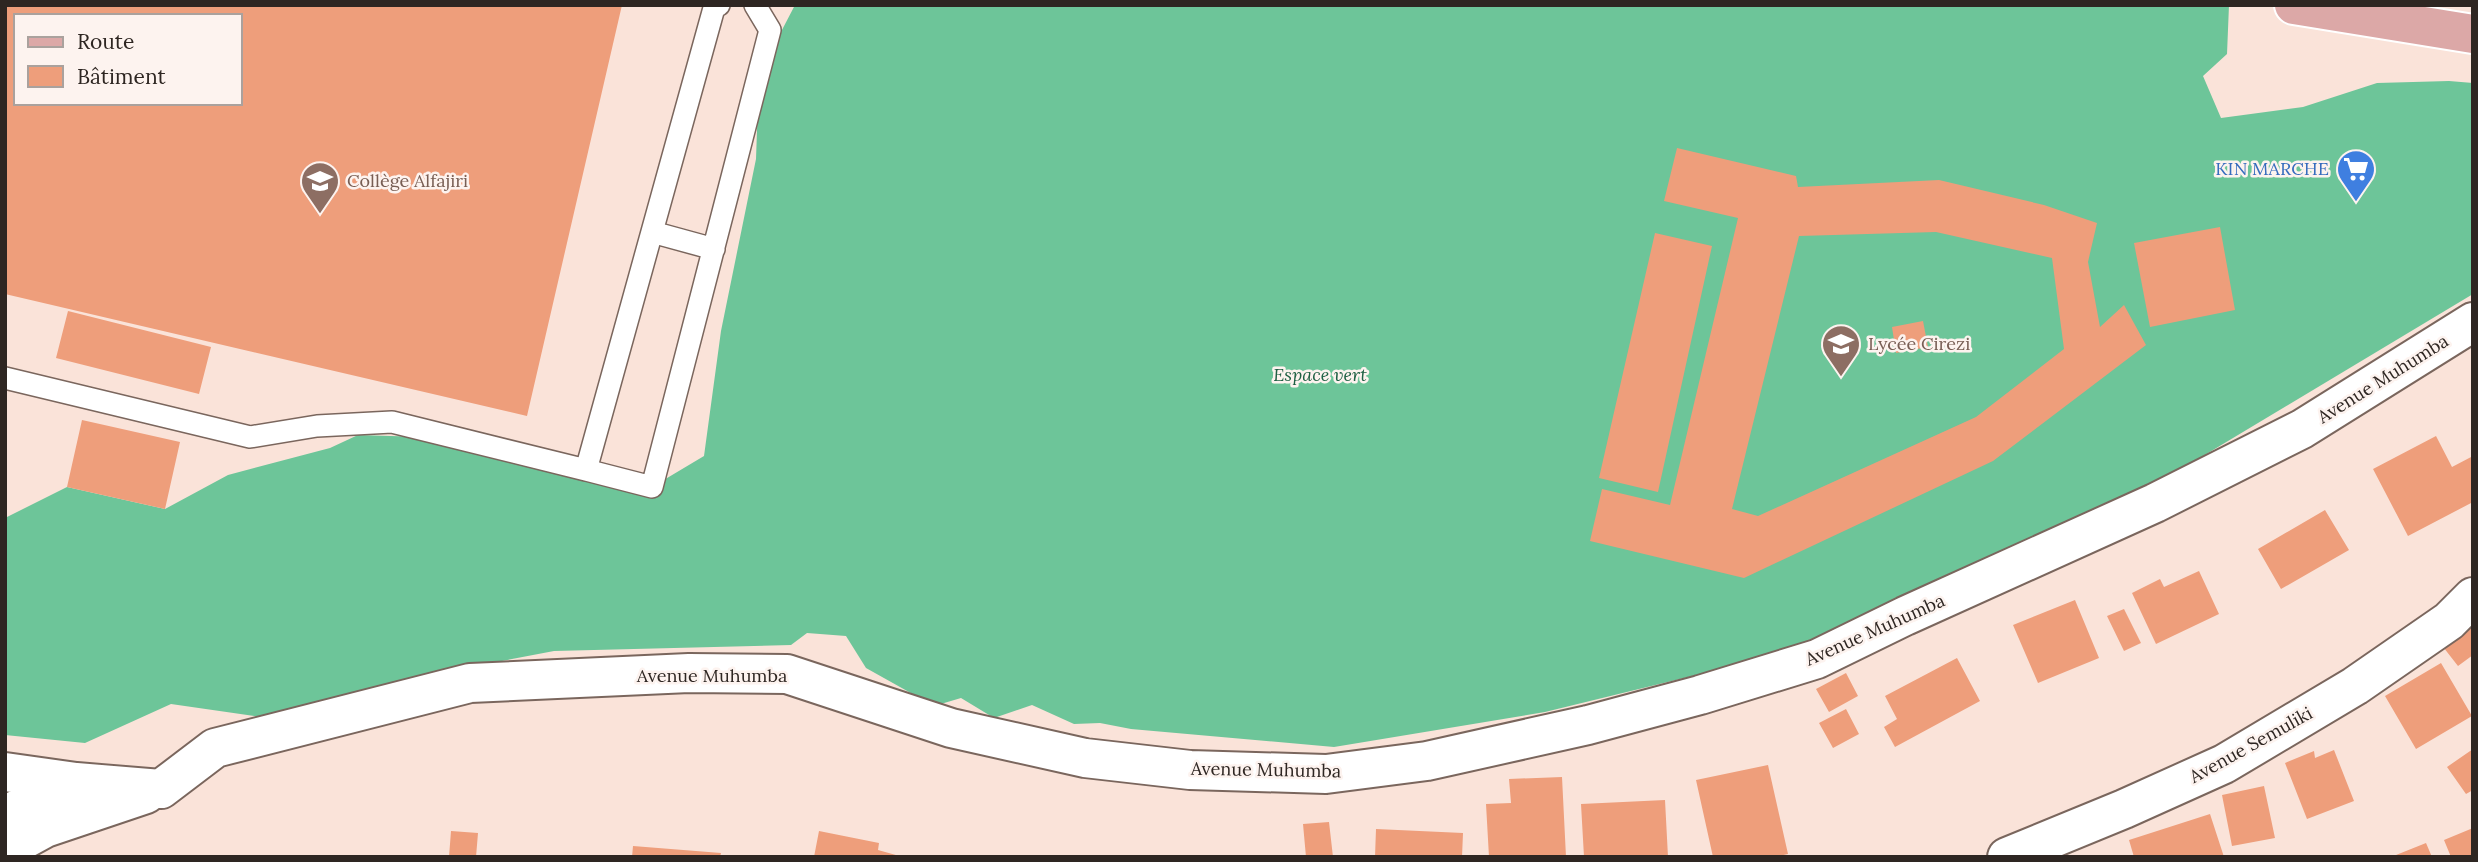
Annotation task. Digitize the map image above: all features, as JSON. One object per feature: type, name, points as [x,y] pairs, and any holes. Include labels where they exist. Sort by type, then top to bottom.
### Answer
[{"type":"main road","points":[[2294,5],[2473,34]]},
{"type":"street","name":"Avenue Muhumba","points":[[5,850],[46,828],[161,789],[215,748],[470,683],[689,673],[788,674],[951,729],[1085,758],[1190,770],[1326,774],[1427,761],[1588,725],[1818,659],[1905,616],[2155,503],[2302,429],[2473,322]]},
{"type":"street","name":"Avenue Semuliki","points":[[2007,857],[2224,764],[2356,686],[2449,621],[2473,597]]},
{"type":"street","points":[[5,772],[76,782],[161,789]]},
{"type":"street","points":[[5,815],[76,782]]},
{"type":"lane","points":[[586,470],[714,8],[719,5]]},
{"type":"lane","points":[[5,378],[250,437],[317,426],[392,422],[652,487],[770,30],[755,5]]},
{"type":"lane","points":[[652,232],[714,249]]},
{"type":"green space","name":"Espace vert","points":[[795,5],[2229,5],[2227,54],[2203,76],[2221,118],[2303,107],[2377,83],[2473,83],[2473,294],[2133,498],[1823,644],[1545,712],[1334,747],[1131,729],[1100,723],[1074,724],[1032,705],[994,718],[961,698],[934,706],[866,668],[846,636],[807,633],[791,645],[554,651],[502,661],[399,702],[262,717],[171,704],[85,743],[5,735],[5,518],[67,487],[165,509],[228,475],[330,448],[358,435],[457,438],[652,487],[704,456],[721,331],[756,159],[759,74]]},
{"type":"building","name":"Collège Alfajiri","points":[[5,5],[622,5],[527,416],[5,294]]},
{"type":"building","points":[[1677,148],[1796,176],[1798,187],[1939,180],[2044,205],[2097,223],[2088,262],[2100,327],[2124,305],[2146,345],[1993,461],[1744,578],[1590,541],[1602,489],[1670,505],[1738,218],[1664,201]],"holes":[[[1936,232],[2052,258],[2064,349],[1976,417],[1758,516],[1732,509],[1799,236]]]},
{"type":"building","points":[[2220,227],[2235,310],[2150,327],[2134,243]]},
{"type":"building","points":[[1655,233],[1712,246],[1658,492],[1599,478]]},
{"type":"building","points":[[68,311],[211,347],[199,394],[56,358]]},
{"type":"building","points":[[1923,321],[1928,347],[1896,353],[1892,327]]},
{"type":"building","points":[[82,420],[180,442],[165,509],[67,487]]},
{"type":"building","points":[[2436,436],[2452,467],[2473,456],[2473,502],[2408,536],[2373,469]]},
{"type":"building","points":[[2325,510],[2349,550],[2281,589],[2258,549]]},
{"type":"building","points":[[2199,571],[2219,614],[2156,644],[2132,593],[2160,579],[2164,587]]},
{"type":"building","points":[[2075,600],[2099,658],[2038,683],[2013,625]]},
{"type":"building","points":[[2124,609],[2141,643],[2124,651],[2107,616]]},
{"type":"building","points":[[2473,618],[2473,655],[2458,666],[2440,643]]},
{"type":"building","points":[[1957,658],[1980,701],[1895,747],[1884,727],[1897,719],[1885,696]]},
{"type":"building","points":[[2441,663],[2472,716],[2416,749],[2385,696]]},
{"type":"building","points":[[1846,673],[1858,696],[1829,712],[1816,689]]},
{"type":"building","points":[[1846,709],[1859,734],[1833,748],[1819,723]]},
{"type":"building","points":[[2473,749],[2473,790],[2466,794],[2447,767]]},
{"type":"building","points":[[2334,750],[2354,801],[2307,819],[2285,763],[2314,751],[2315,758]]},
{"type":"building","points":[[1768,765],[1788,854],[1774,857],[1713,857],[1696,780]]},
{"type":"building","points":[[1562,777],[1566,857],[1489,857],[1486,804],[1511,803],[1509,779]]},
{"type":"building","points":[[2264,786],[2275,838],[2232,846],[2222,795]]},
{"type":"building","points":[[1665,800],[1668,857],[1584,857],[1581,804]]},
{"type":"building","points":[[2210,814],[2224,857],[2134,857],[2129,840]]},
{"type":"building","points":[[1329,822],[1333,857],[1306,857],[1303,824]]},
{"type":"building","points":[[2473,828],[2473,857],[2451,857],[2444,840]]},
{"type":"building","points":[[1376,829],[1463,833],[1462,857],[1375,857]]},
{"type":"building","points":[[451,831],[478,833],[476,857],[449,857]]},
{"type":"building","points":[[819,831],[879,843],[878,850],[903,857],[814,857]]},
{"type":"building","points":[[2426,843],[2432,857],[2391,857]]},
{"type":"building","points":[[633,846],[721,853],[720,857],[632,857]]},
{"type":"place","name":"KIN MARCHE","points":[[2356,203]]},
{"type":"place","name":"Collège Alfajiri","points":[[320,215]]},
{"type":"place","name":"Lycée Cirezi","points":[[1841,378]]}]
